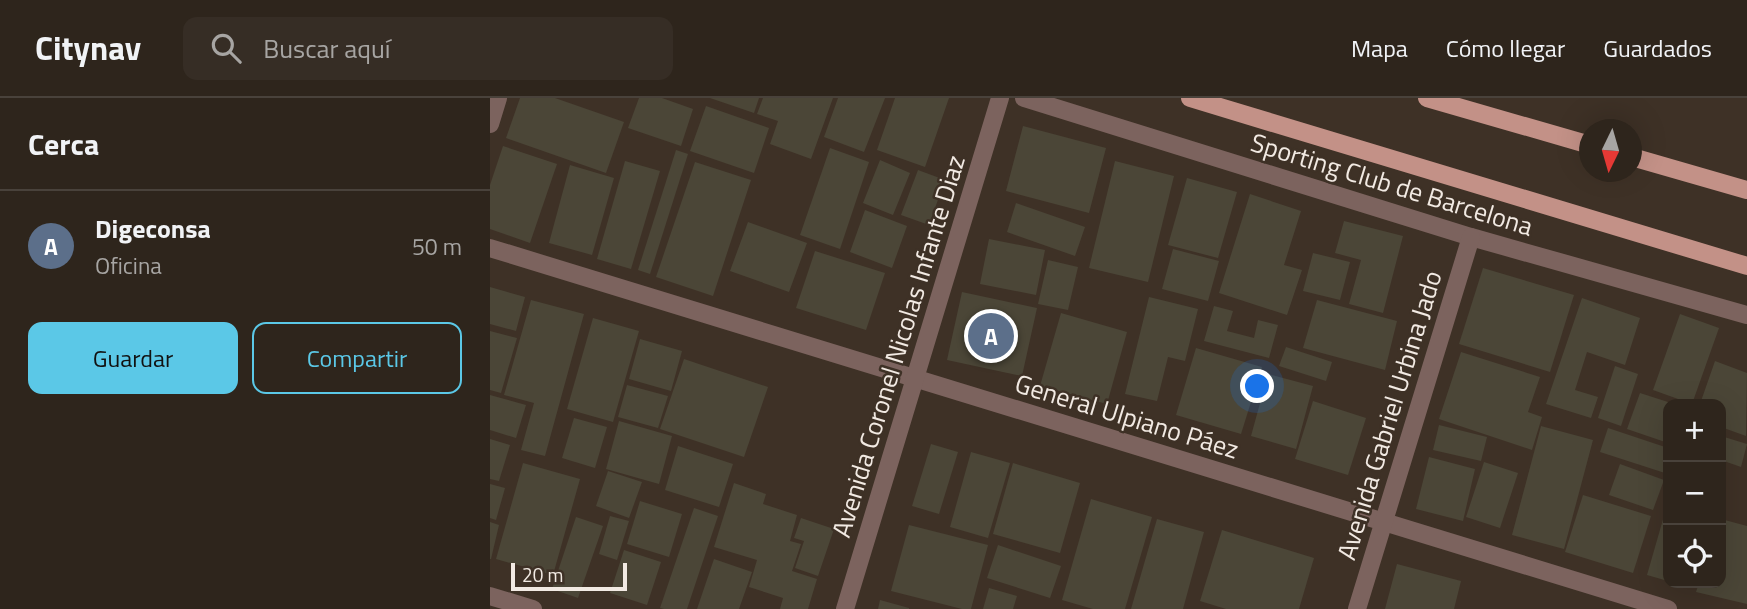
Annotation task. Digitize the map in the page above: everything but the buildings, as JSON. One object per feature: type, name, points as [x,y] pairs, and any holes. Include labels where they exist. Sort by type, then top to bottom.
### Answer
[{"type":"main road","points":[[1190,98],[1747,266]]},
{"type":"main road","points":[[1427,98],[1579,142]]},
{"type":"main road","points":[[1642,160],[1747,190]]},
{"type":"street","points":[[490,124],[498,98]]},
{"type":"street","name":"Avenida Coronel Nicolas Infante Diaz","points":[[845,609],[1000,98]]},
{"type":"street","name":"Sporting Club de Barcelona","points":[[1024,98],[1471,237],[1747,315]]},
{"type":"street","name":"Avenida Gabriel Urbina Jado","points":[[1357,609],[1471,237]]},
{"type":"street","name":"General Ulpiano Páez","points":[[490,248],[1668,609]]},
{"type":"street","points":[[490,596],[533,609]]},
{"type":"place","name":"Digeconsa","points":[[991,336]]}]
